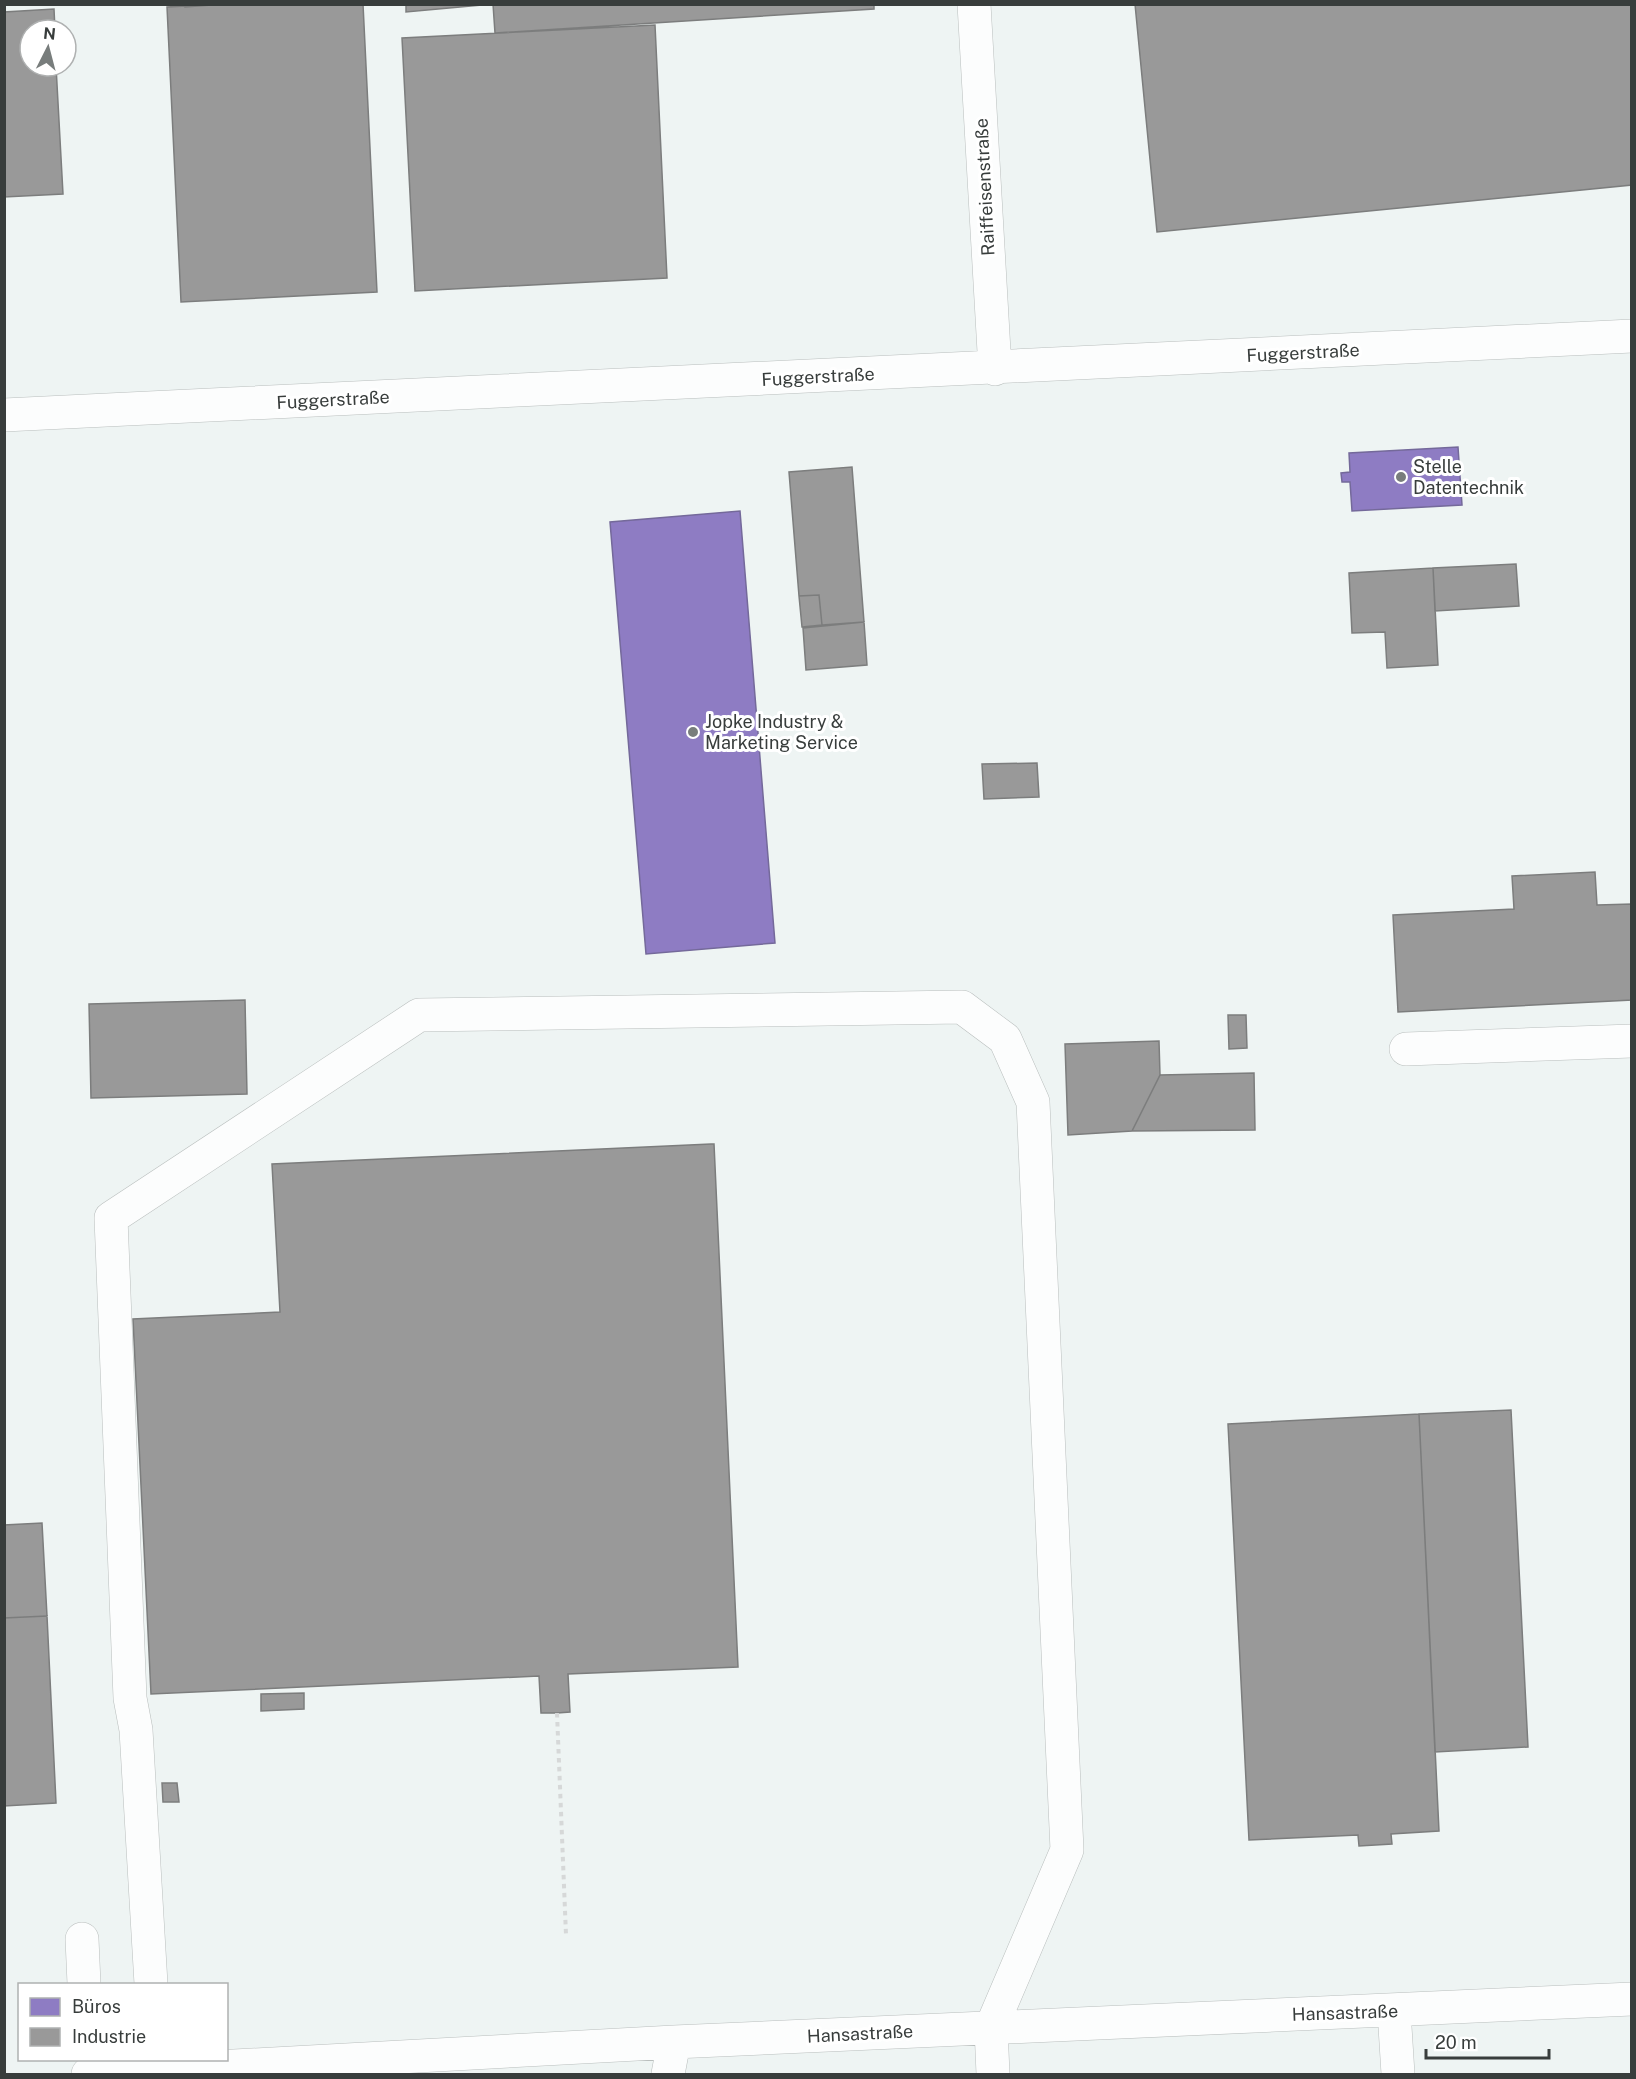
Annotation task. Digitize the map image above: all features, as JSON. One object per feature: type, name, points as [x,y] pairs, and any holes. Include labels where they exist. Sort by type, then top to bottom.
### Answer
[{"type":"street","name":"Raiffeisenstraße","points":[[974,4],[995,369]]},
{"type":"street","name":"Fuggerstraße","points":[[4,415],[995,369],[1632,336]]},
{"type":"street","points":[[151,1983],[135,1730],[130,1698],[111,1218],[419,1015],[962,1008],[1005,1039],[1032,1102],[1068,1850],[991,2028],[993,2074]]},
{"type":"street","points":[[1406,1049],[1632,1041]]},
{"type":"street","points":[[82,1939],[84,1983]]},
{"type":"street","name":"Hansastraße","points":[[88,2074],[143,2070],[200,2072],[674,2042],[1632,1999]]},
{"type":"street","points":[[1394,2011],[1398,2074]]},
{"type":"street","points":[[669,2074],[674,2042]]},
{"type":"path","points":[[557,1713],[566,1935]]},
{"type":"building: Büros","name":"Stelle Datentechnik","points":[[1458,447],[1462,505],[1352,511],[1350,482],[1342,482],[1341,473],[1350,472],[1349,453]]},
{"type":"building: Büros","name":"Jopke Industry & Marketing Service","points":[[740,511],[775,943],[646,954],[610,522]]},
{"type":"building: Industrie","points":[[185,4],[226,4],[185,7]]},
{"type":"building: Industrie","points":[[226,4],[363,4],[377,292],[181,302],[167,7]]},
{"type":"building: Industrie","points":[[406,4],[493,4],[406,12]]},
{"type":"building: Industrie","points":[[493,4],[874,4],[874,9],[495,33]]},
{"type":"building: Industrie","points":[[1135,4],[1632,4],[1632,185],[1157,232]]},
{"type":"building: Industrie","points":[[54,9],[54,18],[18,18],[18,78],[57,78],[63,194],[4,197],[4,12]]},
{"type":"building: Industrie","points":[[655,25],[667,278],[415,291],[402,38]]},
{"type":"building: Industrie","points":[[852,467],[864,622],[822,625],[819,595],[799,596],[789,472]]},
{"type":"building: Industrie","points":[[1516,564],[1519,606],[1435,611],[1433,568]]},
{"type":"building: Industrie","points":[[1433,568],[1438,665],[1387,668],[1385,632],[1352,633],[1349,573]]},
{"type":"building: Industrie","points":[[819,595],[822,625],[802,627],[799,596]]},
{"type":"building: Industrie","points":[[864,622],[867,665],[806,670],[803,628]]},
{"type":"building: Industrie","points":[[1037,763],[1039,797],[984,799],[982,764]]},
{"type":"building: Industrie","points":[[1595,872],[1597,905],[1632,904],[1632,1000],[1398,1012],[1393,915],[1514,909],[1512,876]]},
{"type":"building: Industrie","points":[[245,1000],[247,1094],[91,1098],[89,1004]]},
{"type":"building: Industrie","points":[[1228,1015],[1246,1015],[1247,1048],[1229,1049]]},
{"type":"building: Industrie","points":[[1159,1041],[1160,1075],[1132,1131],[1068,1135],[1065,1044]]},
{"type":"building: Industrie","points":[[1254,1073],[1255,1130],[1132,1131],[1160,1075]]},
{"type":"building: Industrie","points":[[714,1144],[738,1667],[568,1674],[570,1712],[557,1713],[541,1713],[539,1676],[151,1694],[133,1319],[280,1312],[272,1164]]},
{"type":"building: Industrie","points":[[1511,1410],[1528,1747],[1435,1752],[1419,1414]]},
{"type":"building: Industrie","points":[[1419,1414],[1439,1831],[1391,1834],[1392,1844],[1359,1846],[1358,1835],[1249,1840],[1228,1424]]},
{"type":"building: Industrie","points":[[42,1523],[47,1616],[4,1618],[4,1525]]},
{"type":"building: Industrie","points":[[47,1616],[56,1803],[4,1806],[4,1618]]},
{"type":"building: Industrie","points":[[304,1693],[304,1709],[261,1711],[261,1694]]},
{"type":"building: Industrie","points":[[162,1783],[177,1783],[179,1802],[163,1802]]},
{"type":"place","name":"Stelle Datentechnik","points":[[1401,477]]},
{"type":"place","name":"Jopke Industry & Marketing Service","points":[[693,732]]}]
